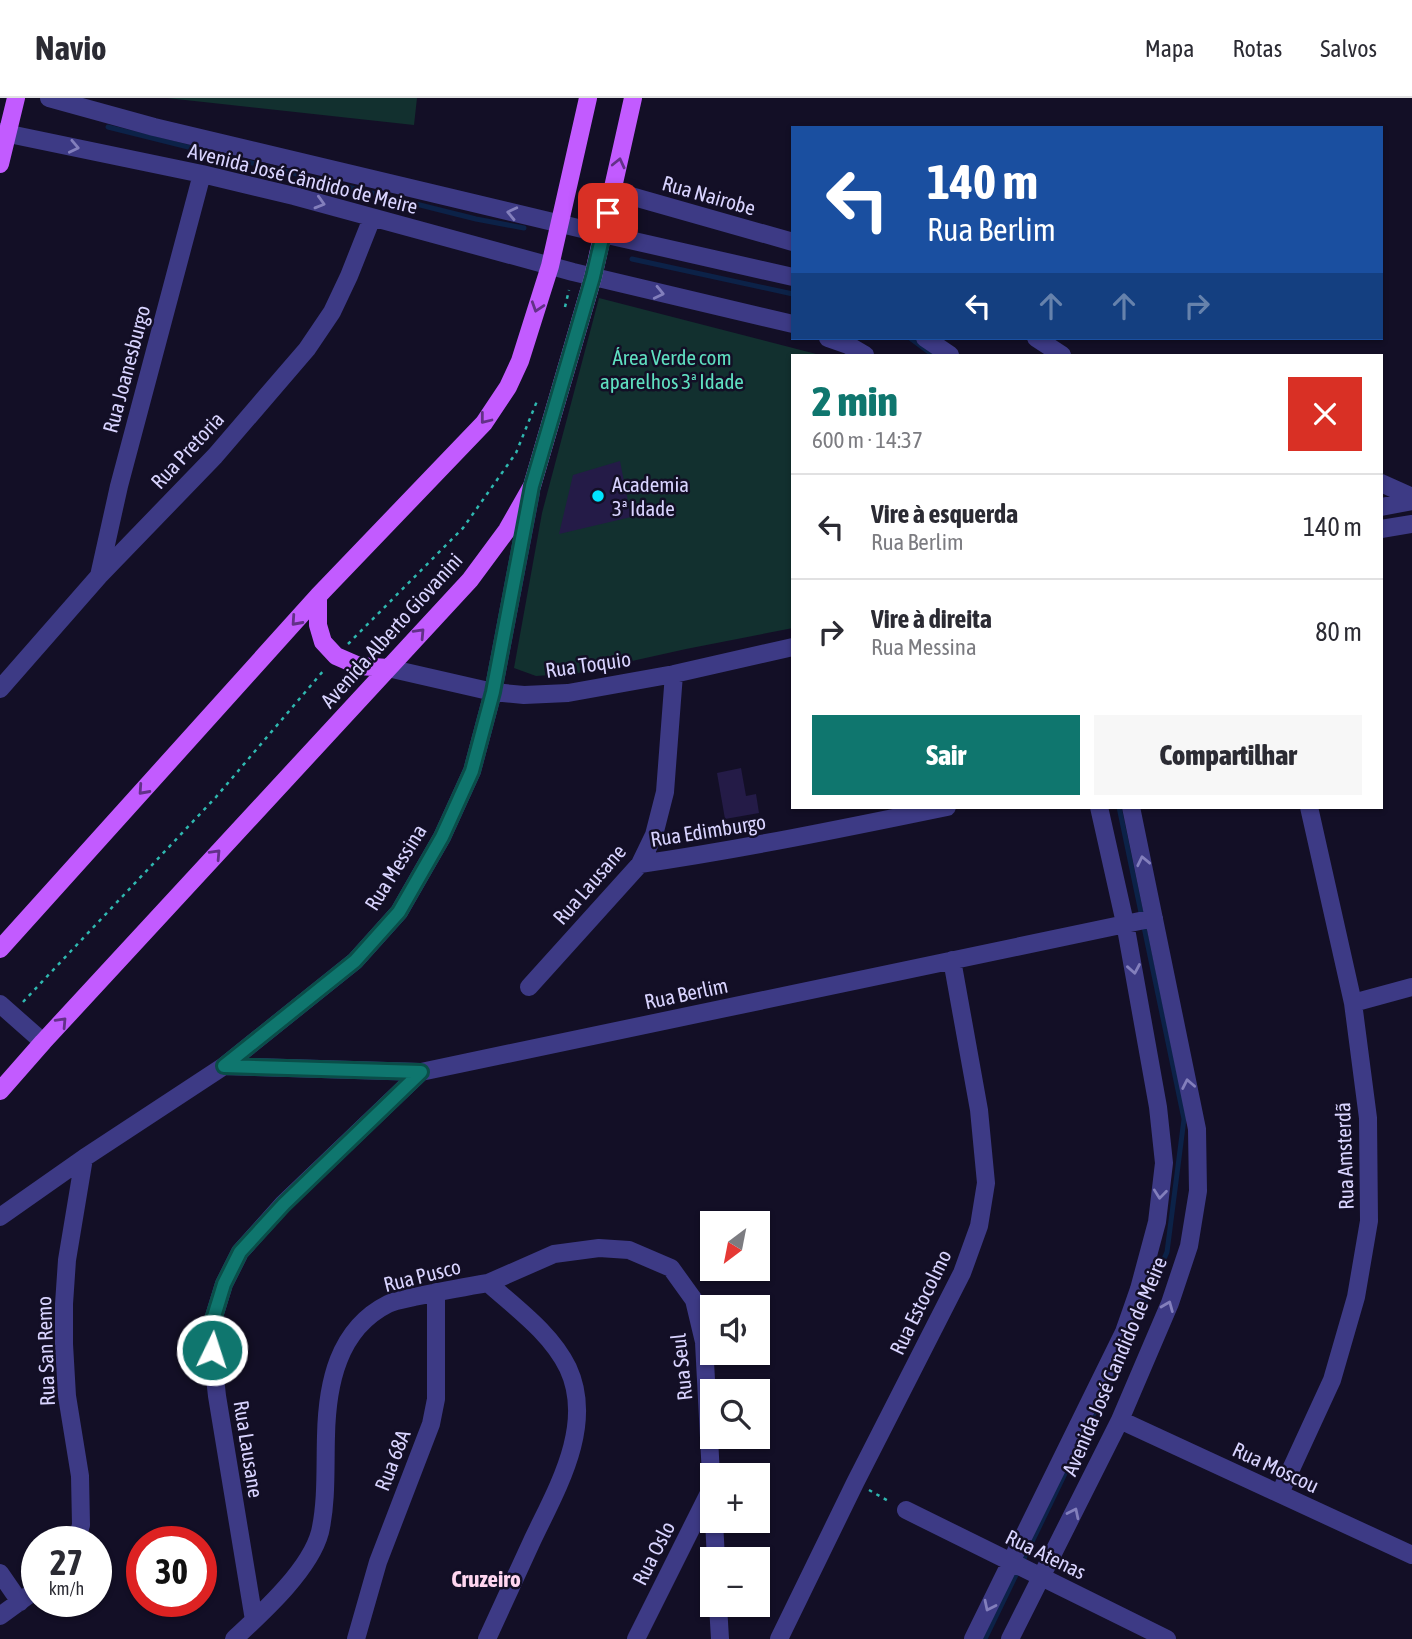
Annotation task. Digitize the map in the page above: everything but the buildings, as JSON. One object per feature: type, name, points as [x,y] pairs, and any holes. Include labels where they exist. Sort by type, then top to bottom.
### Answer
[{"type":"main road","points":[[0,164],[4,133],[16,98]]},
{"type":"main road","points":[[0,949],[318,596],[484,423],[508,387],[520,361],[550,266],[588,98]]},
{"type":"main road","name":"Avenida Alberto Giovanini","points":[[0,1091],[470,580],[508,530],[532,486],[593,277],[634,98]]},
{"type":"main road","points":[[318,596],[318,625],[323,642],[336,656],[359,666],[388,668]]},
{"type":"street","name":"Avenida José Cândido de Meire","points":[[49,98],[167,130],[603,234]]},
{"type":"street","name":"Avenida José Cândido de Meire","points":[[4,133],[294,196],[593,277]]},
{"type":"street","name":"Rua Joanesburgo","points":[[99,576],[119,486],[202,174]]},
{"type":"street","name":"Rua Nairobe","points":[[612,191],[791,241]]},
{"type":"street","name":"Rua Pretoria","points":[[0,689],[99,576],[215,456],[307,349],[332,312],[372,218]]},
{"type":"street","points":[[603,234],[791,277]]},
{"type":"street","points":[[593,277],[791,324]]},
{"type":"street","points":[[834,340],[863,354]]},
{"type":"street","points":[[928,340],[949,354]]},
{"type":"street","points":[[1039,340],[1060,354]]},
{"type":"street","points":[[1383,484],[1412,499]]},
{"type":"street","name":"Rua Messina","points":[[0,1217],[224,1066],[355,961],[399,912],[442,837],[472,771],[493,692],[532,486]]},
{"type":"street","points":[[1383,506],[1412,499]]},
{"type":"street","points":[[1383,529],[1412,523]]},
{"type":"street","name":"Rua Toquio","points":[[388,668],[493,692],[524,695],[568,693],[674,674],[791,647]]},
{"type":"street","name":"Rua Lausane","points":[[529,987],[640,864],[654,835],[665,792],[674,674]]},
{"type":"street","name":"Rua Edimburgo","points":[[640,864],[758,845],[937,809]]},
{"type":"street","name":"Avenida José Candido de Meire","points":[[973,1639],[1025,1569],[1120,1420],[1170,1303],[1189,1246],[1198,1191],[1197,1129],[1139,921],[1100,809]]},
{"type":"street","name":"Avenida José Candido de Meire","points":[[1010,1639],[1025,1569],[1124,1332],[1157,1222],[1164,1163],[1139,921],[1131,809]]},
{"type":"street","name":"Rua Amsterdã","points":[[1280,1493],[1332,1380],[1356,1297],[1369,1221],[1368,1118],[1353,1003],[1309,809]]},
{"type":"street","name":"Rua Berlim","points":[[224,1066],[421,1072],[1139,921]]},
{"type":"street","name":"Rua Estocolmo","points":[[779,1639],[962,1273],[979,1226],[986,1183],[979,1110],[952,960]]},
{"type":"street","points":[[1353,1003],[1412,987]]},
{"type":"street","points":[[6,1009],[43,1042]]},
{"type":"street","name":"Rua Lausane","points":[[254,1620],[217,1396],[212,1323],[224,1284],[240,1252],[284,1204],[421,1072]]},
{"type":"street","name":"Rua San Remo","points":[[81,1526],[80,1476],[67,1396],[64,1304],[67,1260],[84,1158]]},
{"type":"street","name":"Rua Seul","points":[[488,1283],[554,1255],[599,1248],[629,1250],[671,1268],[694,1300],[704,1342],[711,1463]]},
{"type":"street","name":"Rua Pusco","points":[[234,1639],[306,1563],[320,1533],[326,1426],[332,1376],[345,1345],[364,1319],[391,1302],[488,1283],[550,1339],[568,1369],[577,1399],[575,1431],[565,1471],[487,1639]]},
{"type":"street","name":"Rua 68A","points":[[356,1639],[378,1562],[431,1424],[436,1398],[436,1292]]},
{"type":"street","name":"Rua Moscou","points":[[1120,1420],[1412,1555]]},
{"type":"street","name":"Rua Atenas","points":[[905,1510],[1167,1639]]},
{"type":"street","name":"Rua Oslo","points":[[636,1639],[700,1511]]},
{"type":"street","points":[[0,1573],[20,1602],[0,1616]]},
{"type":"street","points":[[719,1617],[720,1639]]},
{"type":"path","points":[[564,309],[573,272]]},
{"type":"path","points":[[6,1009],[216,797],[336,656],[463,528],[516,453],[540,394]]},
{"type":"path","points":[[855,1483],[905,1510]]},
{"type":"green space","points":[[167,98],[417,98],[414,125]]},
{"type":"green space","name":"Área Verde com aparelhos 3ª Idade","points":[[599,298],[816,354],[791,354],[791,628],[578,673],[536,676],[514,668],[542,513]]},
{"type":"waterway","points":[[108,127],[476,219],[524,228]]},
{"type":"waterway","points":[[632,259],[791,294]]},
{"type":"waterway","points":[[913,340],[932,354]]},
{"type":"waterway","points":[[1119,809],[1184,1119],[1167,1252],[1137,1320]]},
{"type":"waterway","points":[[985,1639],[1118,1364]]},
{"type":"place","name":"Academia 3ª Idade","points":[[598,496]]},
{"type":"district","name":"Cruzeiro","points":[[486,1579]]},
{"type":"route","points":[[212,1350],[212,1323],[224,1284],[240,1252],[284,1204],[421,1072],[224,1066],[355,961],[399,912],[442,837],[472,771],[493,692],[532,486],[593,277],[608,213]]}]
